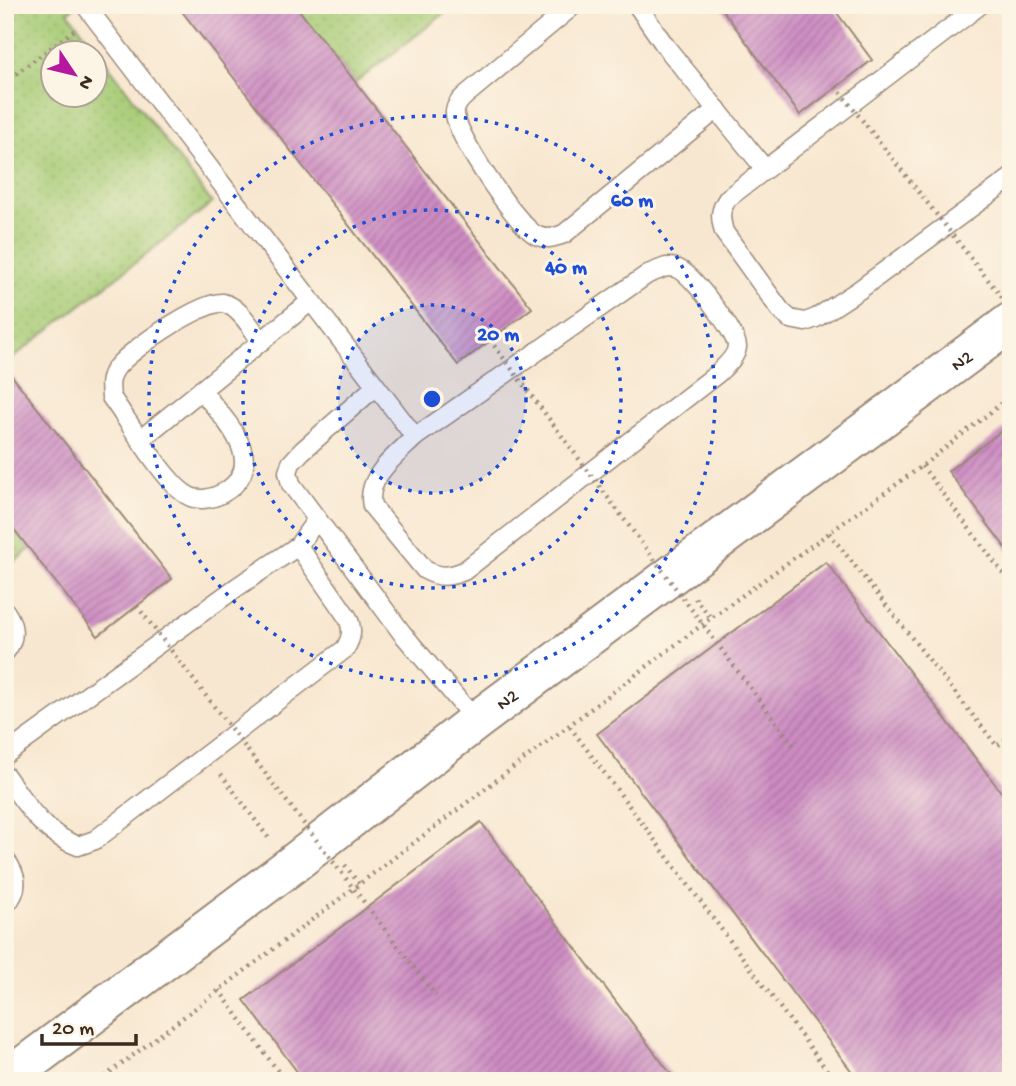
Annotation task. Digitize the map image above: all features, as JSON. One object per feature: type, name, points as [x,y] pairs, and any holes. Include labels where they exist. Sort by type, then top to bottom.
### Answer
[{"type":"main road","name":"N2","points":[[5,1080],[289,867],[476,721],[1011,322]]},
{"type":"lane","points":[[574,5],[467,93],[460,100],[455,112],[458,128],[490,182],[527,229],[537,236],[550,239],[564,233],[717,109]]},
{"type":"lane","points":[[637,5],[666,47],[765,169]]},
{"type":"lane","points":[[980,5],[728,198],[720,216],[724,232],[781,311],[790,319],[805,322],[816,318],[859,290],[1011,178]]},
{"type":"lane","points":[[89,10],[415,437]]},
{"type":"lane","points":[[666,267],[676,267],[684,272],[734,335],[737,347],[733,357],[718,374],[464,572],[449,577],[437,576],[425,570],[372,506],[369,495],[384,467],[415,437],[648,274],[666,267]]},
{"type":"lane","points":[[141,439],[312,301]]},
{"type":"lane","points":[[201,390],[240,440],[244,464],[239,479],[223,493],[205,499],[187,496],[171,482],[111,397],[109,384],[113,372],[121,362],[163,331],[207,305],[223,303],[233,307],[261,341]]},
{"type":"lane","points":[[375,387],[291,463],[288,472],[291,484],[402,633],[476,721]]},
{"type":"lane","points":[[5,755],[298,546],[317,519]]},
{"type":"lane","points":[[5,775],[55,836],[78,846],[94,840],[345,649],[352,628],[348,618],[298,546]]},
{"type":"lane","points":[[5,611],[12,620],[13,631],[12,641],[5,652]]},
{"type":"lane","points":[[5,859],[13,869],[17,881],[15,894],[5,906]]},
{"type":"path","points":[[5,82],[89,10]]},
{"type":"path","points":[[836,87],[1011,309]]},
{"type":"path","points":[[491,340],[796,749]]},
{"type":"path","points":[[99,1081],[711,618],[922,466],[1011,396]]},
{"type":"path","points":[[922,466],[1011,584]]},
{"type":"path","points":[[829,533],[996,746],[1011,735]]},
{"type":"path","points":[[137,606],[436,996]]},
{"type":"path","points":[[570,727],[835,1081]]},
{"type":"path","points":[[206,754],[289,867]]},
{"type":"path","points":[[219,990],[285,1081]]},
{"type":"green space","points":[[5,5],[77,5],[68,12],[88,38],[38,38],[38,108],[108,108],[108,65],[212,203],[5,364]]},
{"type":"green space","points":[[295,5],[455,5],[355,83]]},
{"type":"green space","points":[[5,518],[30,549],[5,569]]},
{"type":"building","points":[[177,5],[295,5],[532,308],[458,365]]},
{"type":"building","points":[[719,5],[831,5],[872,60],[800,115]]},
{"type":"building","points":[[5,367],[172,579],[98,636],[5,518]]},
{"type":"building","points":[[1011,424],[1011,555],[948,471]]},
{"type":"building","points":[[826,562],[1011,805],[1011,1081],[859,1081],[597,734]]},
{"type":"building","points":[[481,822],[676,1081],[304,1081],[244,1000]]}]
